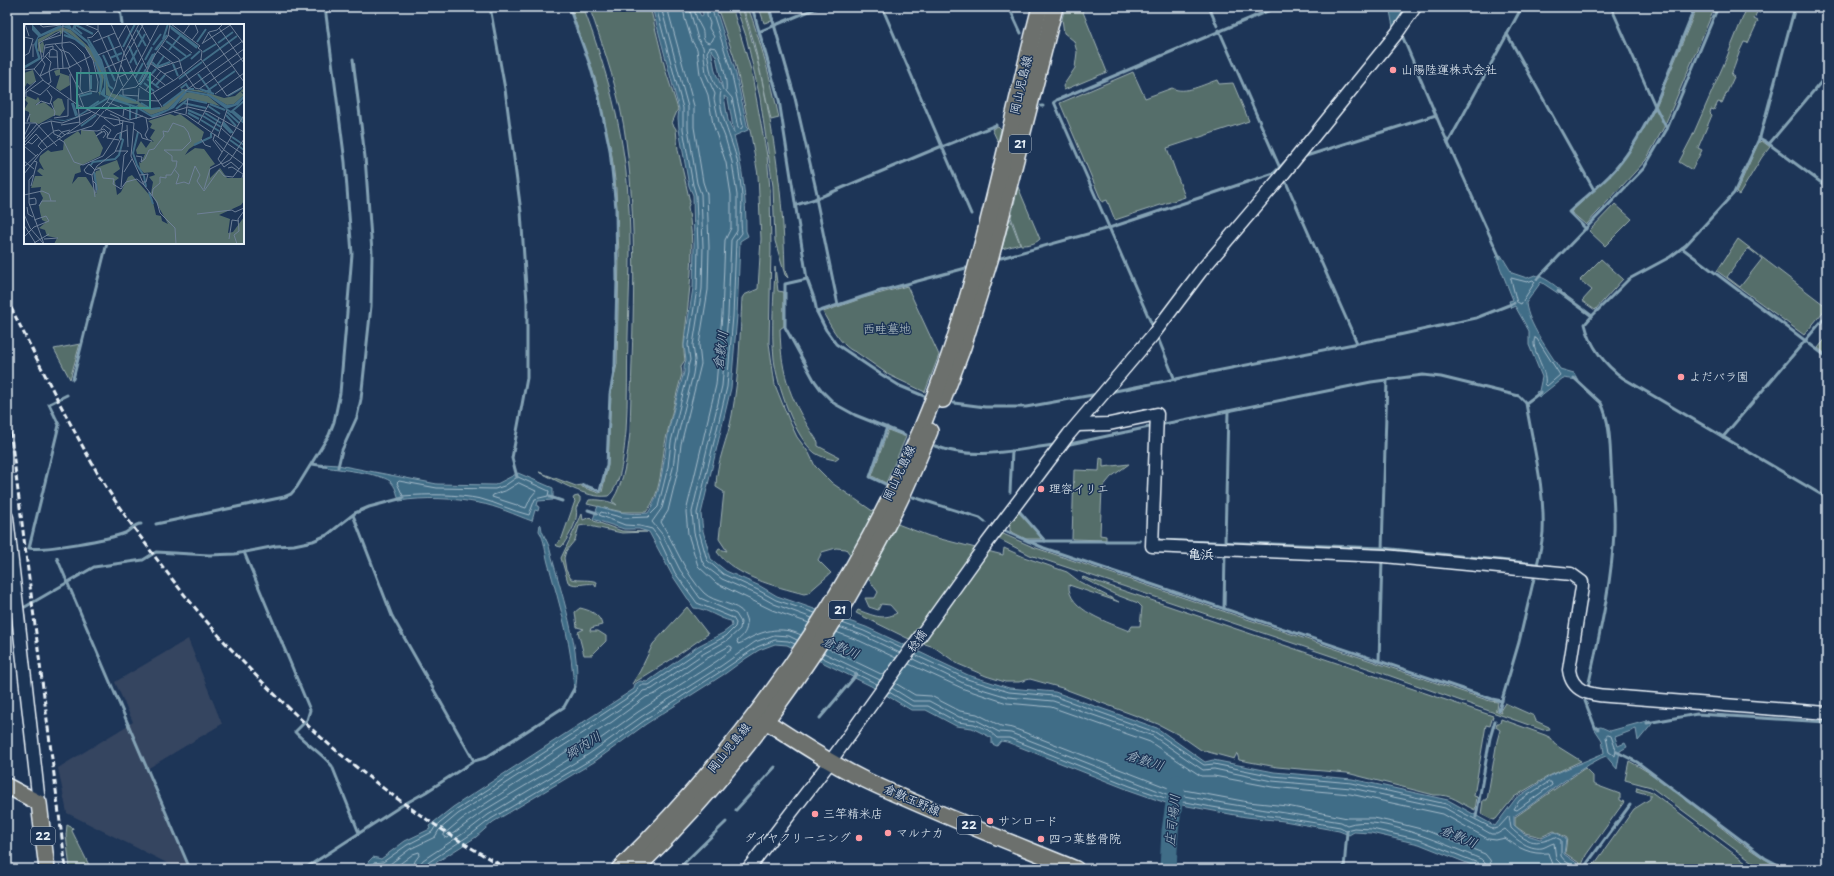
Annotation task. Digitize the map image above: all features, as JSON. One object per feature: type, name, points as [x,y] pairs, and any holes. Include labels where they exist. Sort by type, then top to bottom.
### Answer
[{"type":"main road","name":"岡山児島線","points":[[892,502],[929,410],[976,271],[1040,7]]},
{"type":"main road","name":"岡山児島線","points":[[636,869],[765,712],[796,658],[892,502],[951,380],[982,288],[1055,7]]},
{"type":"main road","name":"倉敷玉野線","points":[[765,712],[830,762],[911,801],[1076,869]]},
{"type":"main road","name":"岡山児島線","points":[[619,869],[709,782]]},
{"type":"main road","points":[[7,786],[39,803]]},
{"type":"main road","name":"22","points":[[39,803],[47,869]]},
{"type":"street","name":"稔橋","points":[[748,869],[847,739],[987,543],[1078,425],[1152,336],[1202,271],[1280,178],[1400,29],[1415,7]]},
{"type":"street","points":[[1078,425],[1109,424],[1157,414],[1152,546],[1382,555],[1571,574],[1582,582],[1569,670],[1574,684],[1588,694],[1827,713]]},
{"type":"street","points":[[7,517],[39,803]]},
{"type":"shaded area","points":[[188,639],[222,724],[147,769],[187,864],[177,868],[67,813],[58,768],[133,722],[115,682]]},
{"type":"green space","points":[[570,7],[583,7],[599,53],[613,100],[623,147],[628,195],[630,265],[626,432],[622,467],[613,491],[608,496],[591,495],[582,492],[539,472],[576,486],[582,485],[582,487],[599,493],[602,492],[608,465],[611,392],[617,364],[619,254],[616,189],[612,156],[596,81]]},
{"type":"green space","points":[[589,7],[650,7],[666,72],[678,109],[672,123],[676,129],[678,150],[690,202],[688,207],[692,260],[684,343],[685,360],[681,366],[682,374],[666,439],[658,487],[651,505],[646,512],[622,512],[587,504],[589,500],[596,500],[607,501],[617,505],[612,501],[623,477],[630,433],[634,287],[634,250],[630,177],[624,125],[611,73]]},
{"type":"green space","points":[[717,7],[732,7],[751,70],[767,156],[770,189],[771,249],[769,343],[775,385],[797,437],[809,453],[815,466],[832,483],[871,510],[900,525],[929,536],[1003,555],[1004,548],[1024,557],[1067,572],[1080,582],[1119,602],[1069,585],[1070,594],[1075,602],[1101,620],[1129,631],[1132,626],[1140,626],[1142,607],[1138,603],[1114,594],[1082,578],[1083,577],[1493,716],[1490,726],[1486,725],[1474,796],[1477,797],[1475,810],[1451,797],[1434,795],[1347,773],[1277,767],[1239,760],[1237,753],[1234,759],[1201,750],[1181,736],[1158,724],[1062,688],[1030,679],[1019,682],[1005,682],[986,676],[958,664],[934,647],[907,638],[856,613],[858,610],[873,615],[887,617],[897,613],[890,605],[881,604],[878,610],[869,607],[865,598],[875,598],[878,592],[846,549],[836,548],[822,552],[818,560],[831,573],[808,593],[804,594],[780,588],[756,579],[734,568],[725,561],[717,552],[719,549],[727,551],[719,539],[724,492],[716,487],[718,469],[730,424],[736,386],[742,298],[744,295],[758,289],[761,239],[758,175],[751,135],[734,57]]},
{"type":"green space","points":[[736,7],[742,7],[752,39],[767,104],[778,170],[784,237],[785,270],[788,278],[785,275],[775,241],[773,186],[760,98],[746,36]]},
{"type":"green space","points":[[743,7],[748,7],[757,34],[779,118],[771,120],[753,39]]},
{"type":"green space","points":[[759,7],[768,7],[772,21],[764,23]]},
{"type":"green space","points":[[1065,7],[1081,7],[1107,72],[1064,90],[1063,86],[1075,68],[1077,52],[1074,41],[1064,33],[1062,19]]},
{"type":"green space","points":[[1697,7],[1715,7],[1664,127],[1646,160],[1586,225],[1571,212],[1608,178],[1634,144],[1655,109]]},
{"type":"green space","points":[[1747,7],[1763,7],[1760,13],[1757,12],[1754,19],[1758,21],[1748,43],[1744,42],[1740,50],[1731,75],[1734,77],[1722,103],[1718,102],[1714,110],[1711,109],[1710,113],[1712,115],[1698,148],[1702,150],[1692,170],[1679,162],[1692,137]]},
{"type":"green space","points":[[1133,72],[1145,98],[1172,88],[1177,90],[1189,90],[1217,80],[1219,84],[1233,83],[1249,121],[1167,148],[1185,197],[1115,220],[1107,200],[1102,202],[1060,103]]},
{"type":"green space","points":[[998,126],[1001,129],[998,142],[992,129]]},
{"type":"green space","points":[[1762,141],[1770,147],[1762,157],[1739,195],[1736,193],[1759,142]]},
{"type":"green space","points":[[1018,187],[1040,239],[1036,242],[1021,245],[1011,217]]},
{"type":"green space","points":[[1615,204],[1632,219],[1605,246],[1589,231]]},
{"type":"green space","points":[[1010,218],[1020,244],[1002,249]]},
{"type":"green space","points":[[1738,239],[1827,307],[1804,335],[1717,271]],"holes":[[[1748,248],[1762,259],[1740,287],[1727,277]]]},
{"type":"green space","points":[[1601,259],[1623,279],[1595,310],[1582,301],[1592,290],[1580,280]]},
{"type":"green space","points":[[775,267],[778,291],[784,292],[784,326],[780,329],[783,362],[789,388],[794,401],[818,442],[818,446],[839,457],[835,460],[825,458],[815,453],[807,445],[794,423],[783,396],[776,370],[773,347]]},
{"type":"green space","name":"西畦墓地","points":[[907,286],[939,355],[925,392],[889,375],[851,350],[841,341],[823,312],[863,298]]},
{"type":"green space","points":[[1827,337],[1827,355],[1818,348]]},
{"type":"green space","points":[[80,344],[70,379],[54,349]]},
{"type":"green space","points":[[888,430],[906,437],[886,483],[872,476]]},
{"type":"green space","points":[[1100,458],[1103,459],[1103,467],[1129,464],[1111,477],[1102,488],[1100,535],[1106,536],[1106,540],[1072,539],[1074,470],[1099,471]]},
{"type":"green space","points":[[574,497],[580,497],[580,501],[576,508],[577,513],[573,527],[563,545],[561,547],[557,546],[556,545],[562,538],[575,501],[573,499]]},
{"type":"green space","points":[[1017,511],[1039,534],[1041,539],[1026,539],[1010,531],[1010,527],[1007,526],[1012,518],[1016,516]]},
{"type":"green space","points":[[582,514],[583,520],[590,517],[594,521],[622,531],[647,532],[622,533],[585,525],[579,526],[575,540],[566,551],[564,558],[566,570],[571,579],[597,582],[596,587],[594,584],[574,585],[568,582],[561,558]]},
{"type":"green space","points":[[1001,533],[1033,547],[1490,701],[1498,702],[1497,710],[1495,710],[1501,713],[1500,711],[1505,703],[1534,716],[1536,721],[1549,727],[1550,729],[1543,730],[1382,673],[1030,555],[997,538]]},
{"type":"green space","points":[[687,607],[708,634],[632,684],[653,644]]},
{"type":"green space","points":[[580,608],[594,613],[601,621],[602,625],[591,628],[590,631],[598,631],[606,636],[606,641],[592,655],[584,655],[578,632],[584,629],[577,627],[575,612]]},
{"type":"green space","points":[[1501,719],[1551,738],[1557,746],[1581,761],[1549,776],[1514,797],[1496,819],[1493,820],[1481,814],[1483,800],[1487,800],[1500,730],[1496,727],[1497,723],[1500,723]]},
{"type":"green space","points":[[1629,761],[1649,772],[1742,844],[1782,869],[1763,869],[1651,787],[1625,780]]},
{"type":"green space","points":[[1585,768],[1593,776],[1593,784],[1620,794],[1620,800],[1624,802],[1586,855],[1582,865],[1565,853],[1567,838],[1554,831],[1541,837],[1525,833],[1515,826],[1515,817]]},
{"type":"green space","points":[[1637,787],[1650,791],[1754,869],[1589,869],[1596,862],[1634,809],[1650,799],[1650,795],[1636,791]]},
{"type":"green space","points":[[67,825],[73,828],[72,831],[91,869],[70,869],[66,835]]},
{"type":"water","points":[[652,7],[696,7],[701,16],[703,15],[702,7],[715,7],[735,70],[748,130],[734,136],[740,160],[746,231],[748,236],[740,241],[737,316],[731,388],[701,514],[703,531],[711,559],[726,571],[760,586],[777,596],[866,627],[968,675],[1009,688],[1055,692],[1157,728],[1205,762],[1213,760],[1274,772],[1352,779],[1448,800],[1495,826],[1516,798],[1552,775],[1604,753],[1602,740],[1594,728],[1601,727],[1610,731],[1650,720],[1652,724],[1638,741],[1636,729],[1615,737],[1618,746],[1625,743],[1627,747],[1620,751],[1617,769],[1606,756],[1601,758],[1579,771],[1514,816],[1514,825],[1524,834],[1540,839],[1555,832],[1566,839],[1564,854],[1585,869],[1482,869],[1419,844],[1371,833],[1354,832],[1349,835],[1339,831],[1284,821],[1246,817],[1182,805],[1170,806],[1166,803],[1007,742],[1001,741],[997,746],[992,744],[992,738],[972,728],[956,726],[926,710],[911,710],[871,686],[787,645],[775,644],[759,650],[745,659],[726,673],[646,724],[594,762],[493,822],[476,837],[426,869],[368,869],[368,862],[373,857],[381,859],[405,841],[430,829],[429,826],[453,807],[634,689],[635,684],[640,681],[647,682],[698,646],[723,633],[732,626],[731,621],[699,608],[694,608],[672,575],[649,532],[639,529],[624,529],[593,519],[598,506],[634,514],[648,513],[659,489],[670,424],[684,372],[686,360],[684,345],[693,288],[694,246],[693,195],[689,186],[679,129],[679,109]],"holes":[[[711,49],[716,56],[723,90],[715,71]],[[724,96],[728,99],[734,133],[728,120]]]},
{"type":"water","points":[[1401,9],[1404,11],[1399,19],[1399,22],[1393,27],[1390,11]]},
{"type":"water","points":[[1501,255],[1512,273],[1527,278],[1535,275],[1539,276],[1562,291],[1559,294],[1541,282],[1526,303],[1535,328],[1560,369],[1574,373],[1578,380],[1563,378],[1539,397],[1536,392],[1539,391],[1542,377],[1529,345],[1529,331],[1515,306],[1511,308],[1509,301],[1513,300],[1496,257]]},
{"type":"water","points":[[324,464],[338,465],[437,484],[495,485],[518,473],[553,488],[553,500],[538,501],[538,511],[535,510],[532,521],[486,504],[469,501],[429,499],[399,501],[394,486],[385,478],[323,467]]},
{"type":"water","points":[[540,524],[549,546],[569,621],[576,662],[577,679],[574,693],[568,643],[544,542],[539,531]]},
{"type":"waterway","points":[[120,7],[122,24]]},
{"type":"waterway","points":[[156,524],[284,497],[291,494],[297,487],[329,435],[334,422],[340,393],[352,254],[345,162],[325,7]]},
{"type":"waterway","points":[[490,7],[505,89],[521,212],[527,302],[527,378],[512,458],[517,477]]},
{"type":"waterway","points":[[569,7],[590,65],[599,97],[610,150],[616,208],[617,278],[615,366],[610,394],[607,465],[600,491],[583,485]]},
{"type":"waterway","points":[[752,7],[779,100],[807,279],[817,312],[826,330],[836,344],[900,386],[924,396]]},
{"type":"waterway","points":[[769,7],[795,98],[818,198]]},
{"type":"waterway","points":[[761,31],[819,7]]},
{"type":"waterway","points":[[882,7],[971,214]]},
{"type":"waterway","points":[[1009,7],[1021,33]]},
{"type":"waterway","points":[[1209,7],[1217,26]]},
{"type":"waterway","points":[[1055,102],[1277,7]]},
{"type":"waterway","points":[[1448,143],[1522,7]]},
{"type":"waterway","points":[[1611,7],[1655,106],[1667,129]]},
{"type":"waterway","points":[[1586,229],[1569,212],[1616,169],[1635,143],[1655,106],[1695,7]]},
{"type":"waterway","points":[[1537,279],[1644,168],[1667,129],[1718,7]]},
{"type":"waterway","points":[[1592,316],[1629,279],[1670,257],[1686,245],[1734,193],[1760,137],[1795,7]]},
{"type":"waterway","points":[[1219,30],[1280,168]]},
{"type":"waterway","points":[[1401,33],[1443,132],[1500,258]]},
{"type":"waterway","points":[[1507,34],[1594,190]]},
{"type":"waterway","points":[[338,467],[342,450],[357,417],[361,399],[371,306],[372,252],[365,157],[353,59]]},
{"type":"waterway","points":[[1769,144],[1827,75]]},
{"type":"waterway","points":[[1054,102],[1152,325]]},
{"type":"waterway","points":[[1303,157],[1436,115]]},
{"type":"waterway","points":[[942,147],[996,125]]},
{"type":"waterway","points":[[1759,138],[1827,187]]},
{"type":"waterway","points":[[796,205],[818,198],[942,146]]},
{"type":"waterway","points":[[1001,258],[1109,228],[1274,173],[1288,159]]},
{"type":"waterway","points":[[1285,180],[1357,343]]},
{"type":"waterway","points":[[816,198],[838,305]]},
{"type":"waterway","points":[[73,379],[107,244]]},
{"type":"waterway","points":[[1682,248],[1827,357]]},
{"type":"waterway","points":[[817,312],[877,292],[966,268]]},
{"type":"waterway","points":[[807,279],[785,284],[785,327],[814,380],[822,391],[835,404],[855,415],[905,435]]},
{"type":"waterway","points":[[1558,291],[1592,316],[1585,324],[1587,332],[1594,347],[1604,361],[1616,373],[1827,498]]},
{"type":"waterway","points":[[1110,392],[1399,335],[1476,318],[1514,303]]},
{"type":"waterway","points":[[1723,437],[1827,315]]},
{"type":"waterway","points":[[1158,338],[1175,380]]},
{"type":"waterway","points":[[1159,425],[1371,382],[1423,375],[1441,377],[1519,396],[1526,403]]},
{"type":"waterway","points":[[1574,378],[1601,403],[1604,410],[1609,433],[1614,506],[1611,571],[1588,687]]},
{"type":"waterway","points":[[1382,550],[1387,380]]},
{"type":"waterway","points":[[1536,569],[1543,532],[1543,516],[1538,468],[1526,403],[1541,392]]},
{"type":"waterway","points":[[954,403],[985,407],[1026,407],[1098,394]]},
{"type":"waterway","points":[[67,395],[49,404],[59,425],[29,548],[48,548],[106,538],[125,533],[134,526],[141,524]]},
{"type":"waterway","points":[[1225,543],[1228,411]]},
{"type":"waterway","points":[[1070,444],[1154,426]]},
{"type":"waterway","points":[[885,484],[870,477],[887,427]]},
{"type":"waterway","points":[[935,446],[965,453],[980,454],[1054,445]]},
{"type":"waterway","points":[[1010,492],[1012,451]]},
{"type":"waterway","points":[[312,464],[326,466]]},
{"type":"waterway","points":[[550,497],[562,501]]},
{"type":"waterway","points":[[913,497],[980,518],[985,522]]},
{"type":"waterway","points":[[25,607],[94,567],[143,560],[156,552],[209,555],[235,554],[313,541],[327,535],[355,513],[369,507],[403,498]]},
{"type":"waterway","points":[[588,510],[597,513]]},
{"type":"waterway","points":[[1020,512],[1045,541]]},
{"type":"waterway","points":[[353,515],[392,616],[474,761]]},
{"type":"waterway","points":[[1005,531],[1044,548],[1492,699],[1502,701]]},
{"type":"waterway","points":[[1156,540],[1382,548],[1537,564]]},
{"type":"waterway","points":[[1028,541],[1140,541]]},
{"type":"waterway","points":[[1224,609],[1225,551]]},
{"type":"waterway","points":[[244,552],[310,710],[307,720],[295,732],[324,757],[332,766],[359,833]]},
{"type":"waterway","points":[[57,558],[190,869]]},
{"type":"waterway","points":[[1379,661],[1382,560]]},
{"type":"waterway","points":[[1499,710],[1519,642],[1535,574]]},
{"type":"waterway","points":[[7,621],[13,615]]},
{"type":"waterway","points":[[820,718],[856,674]]},
{"type":"waterway","points":[[304,869],[401,806],[426,792],[474,761],[485,758],[564,707],[575,687]]},
{"type":"waterway","points":[[1585,701],[1595,727],[1598,729]]},
{"type":"waterway","points":[[1647,723],[1697,714],[1827,722]]},
{"type":"waterway","points":[[1476,817],[1490,738],[1495,721]]},
{"type":"waterway","points":[[1617,752],[1637,762],[1765,858],[1786,869]]},
{"type":"waterway","points":[[736,810],[775,767]]},
{"type":"waterway","name":"庄司場川","points":[[1168,869],[1170,831],[1177,783]]},
{"type":"waterway","points":[[1583,869],[1630,805]]},
{"type":"waterway","points":[[678,869],[726,822]]},
{"type":"waterway","points":[[1344,869],[1347,831]]},
{"type":"railway","points":[[7,300],[74,430],[108,490],[182,592],[222,639],[264,684],[308,726],[355,766],[404,804],[455,838],[508,869]]},
{"type":"railway","points":[[7,405],[66,869]]},
{"type":"place","name":"山陽陸運株式会社","points":[[1393,70]]},
{"type":"place","name":"よだバラ園","points":[[1681,377]]},
{"type":"place","name":"理容イリエ","points":[[1041,489]]},
{"type":"place","name":"三竿精米店","points":[[815,814]]},
{"type":"place","name":"サンロード","points":[[990,821]]},
{"type":"place","name":"マルナカ","points":[[888,833]]},
{"type":"place","name":"ダイヤクリーニング","points":[[859,838]]},
{"type":"place","name":"四つ葉整骨院","points":[[1041,839]]},
{"type":"district","name":"亀浜","points":[[1201,554]]},
{"type":"water label","name":"倉敷川","points":[[720,350]]},
{"type":"water label","name":"倉敷川","points":[[841,647]]},
{"type":"water label","name":"郷内川","points":[[583,745]]},
{"type":"water label","name":"倉敷川","points":[[1145,760]]},
{"type":"water label","name":"倉敷川","points":[[1459,836]]}]
